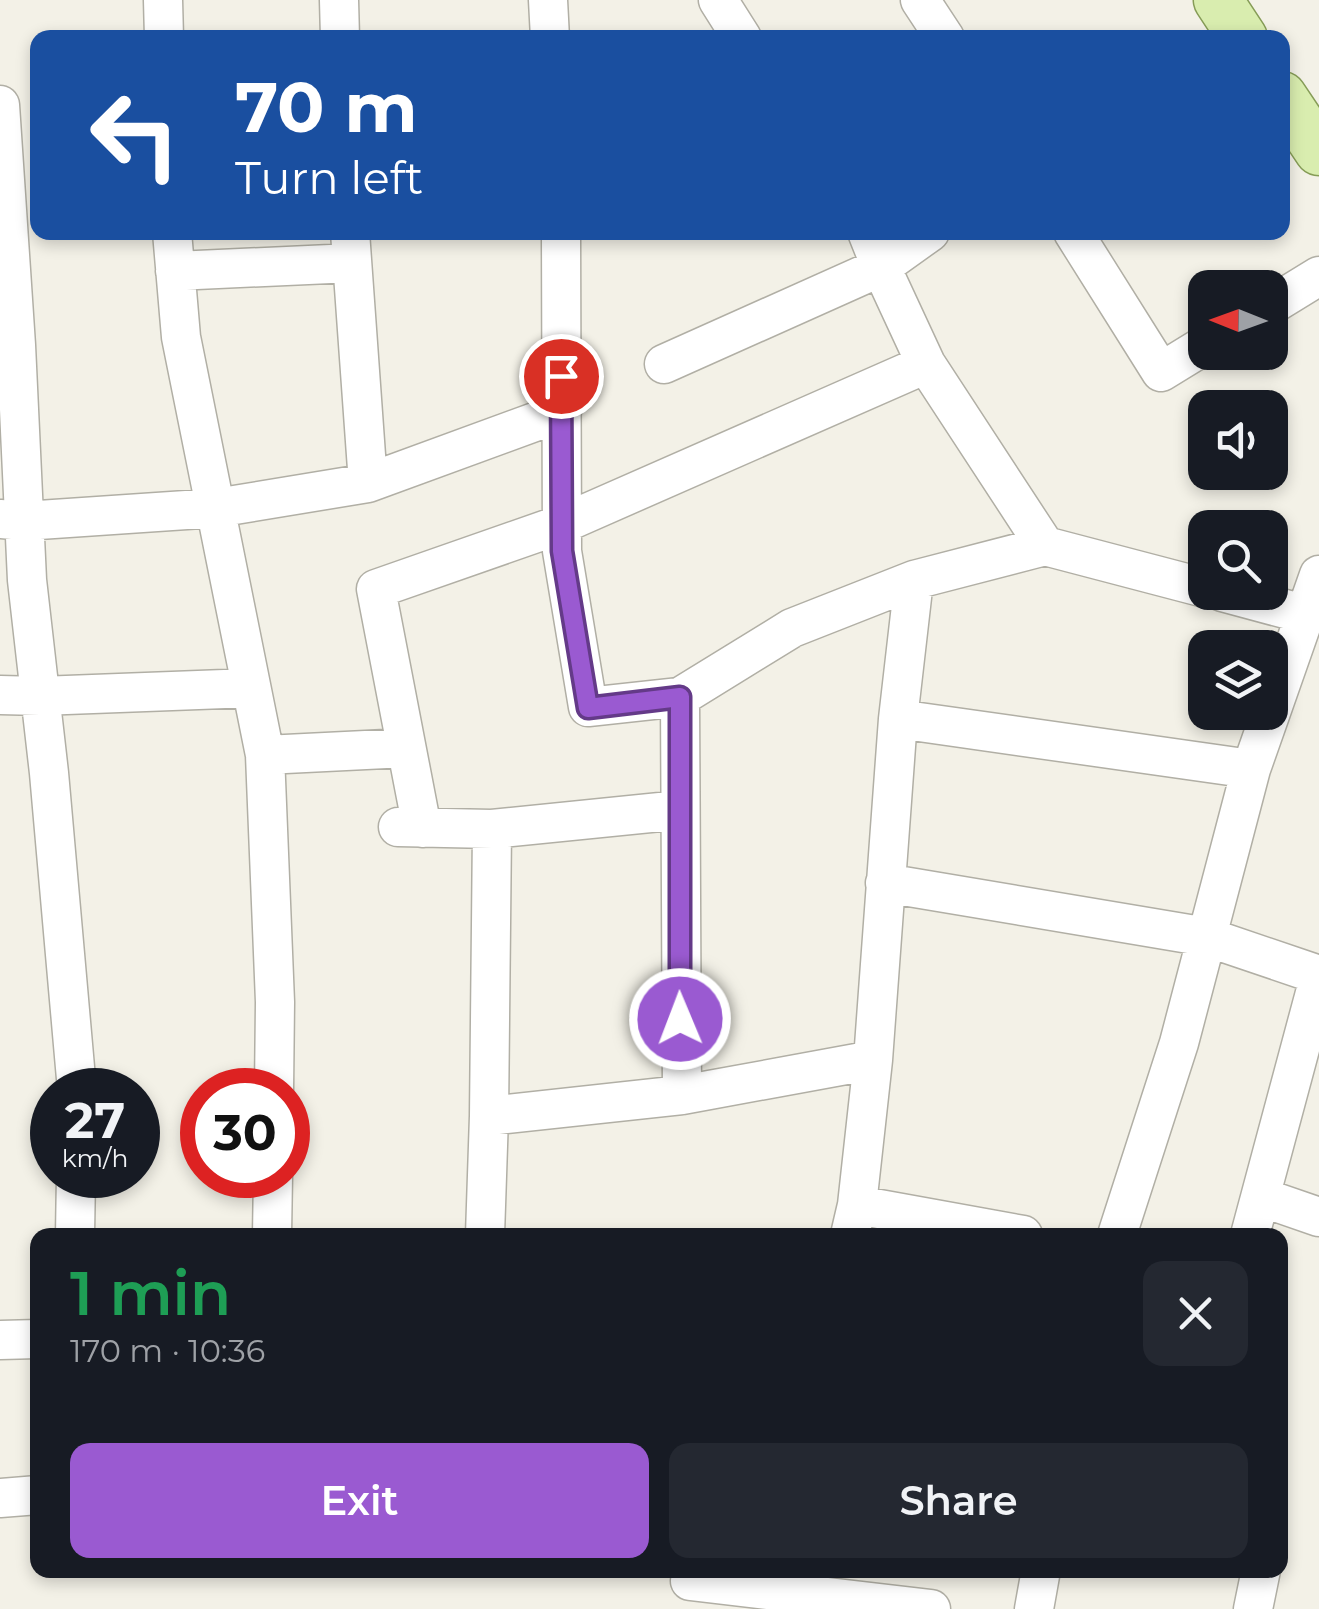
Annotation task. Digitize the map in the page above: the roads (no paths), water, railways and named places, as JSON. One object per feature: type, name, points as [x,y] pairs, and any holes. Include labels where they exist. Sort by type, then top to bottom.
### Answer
[{"type":"main road","points":[[1218,0],[1238,30]]},
{"type":"main road","points":[[1290,108],[1319,150]]},
{"type":"street","points":[[163,0],[164,30]]},
{"type":"street","points":[[339,0],[340,30]]},
{"type":"street","points":[[548,0],[550,30]]},
{"type":"street","points":[[718,0],[737,30]]},
{"type":"street","points":[[920,0],[940,30]]},
{"type":"street","points":[[0,104],[12,520],[26,580],[40,696],[75,1068]]},
{"type":"street","points":[[173,240],[181,337],[265,755],[276,1002],[274,1068]]},
{"type":"street","points":[[560,240],[562,551],[588,708],[680,697],[792,628],[914,580],[1045,546],[1188,584]]},
{"type":"street","points":[[870,240],[926,364],[1045,546]]},
{"type":"street","points":[[664,364],[881,268],[919,240]]},
{"type":"street","points":[[1078,240],[1161,372],[1188,355]]},
{"type":"street","points":[[175,271],[352,248],[368,484]]},
{"type":"street","points":[[1288,295],[1319,276]]},
{"type":"street","points":[[680,810],[492,829],[409,827],[406,748],[376,589],[562,524],[926,364]]},
{"type":"street","points":[[12,520],[216,508],[368,484],[562,412]]},
{"type":"street","points":[[1119,1228],[1179,1043],[1251,770],[1319,575]]},
{"type":"street","points":[[914,580],[884,883],[874,1060],[854,1220],[944,1228]]},
{"type":"street","points":[[1288,610],[1304,614]]},
{"type":"street","points":[[0,695],[251,688]]},
{"type":"street","points":[[680,697],[682,1094]]},
{"type":"street","points":[[898,719],[1251,770]]},
{"type":"street","points":[[265,755],[406,748]]},
{"type":"street","points":[[484,1228],[492,829]]},
{"type":"street","points":[[884,883],[1207,937],[1319,977],[1252,1228]]},
{"type":"street","points":[[489,1116],[682,1094],[874,1060]]},
{"type":"street","points":[[1261,1197],[1319,1217]]},
{"type":"street","points":[[75,1228],[76,1198]]},
{"type":"street","points":[[272,1228],[273,1198]]},
{"type":"street","points":[[0,1340],[30,1339]]},
{"type":"street","points":[[0,1498],[30,1496]]},
{"type":"street","points":[[1034,1609],[1040,1578]]},
{"type":"street","points":[[1253,1609],[1259,1578]]},
{"type":"street","points":[[690,1587],[932,1609]]}]
